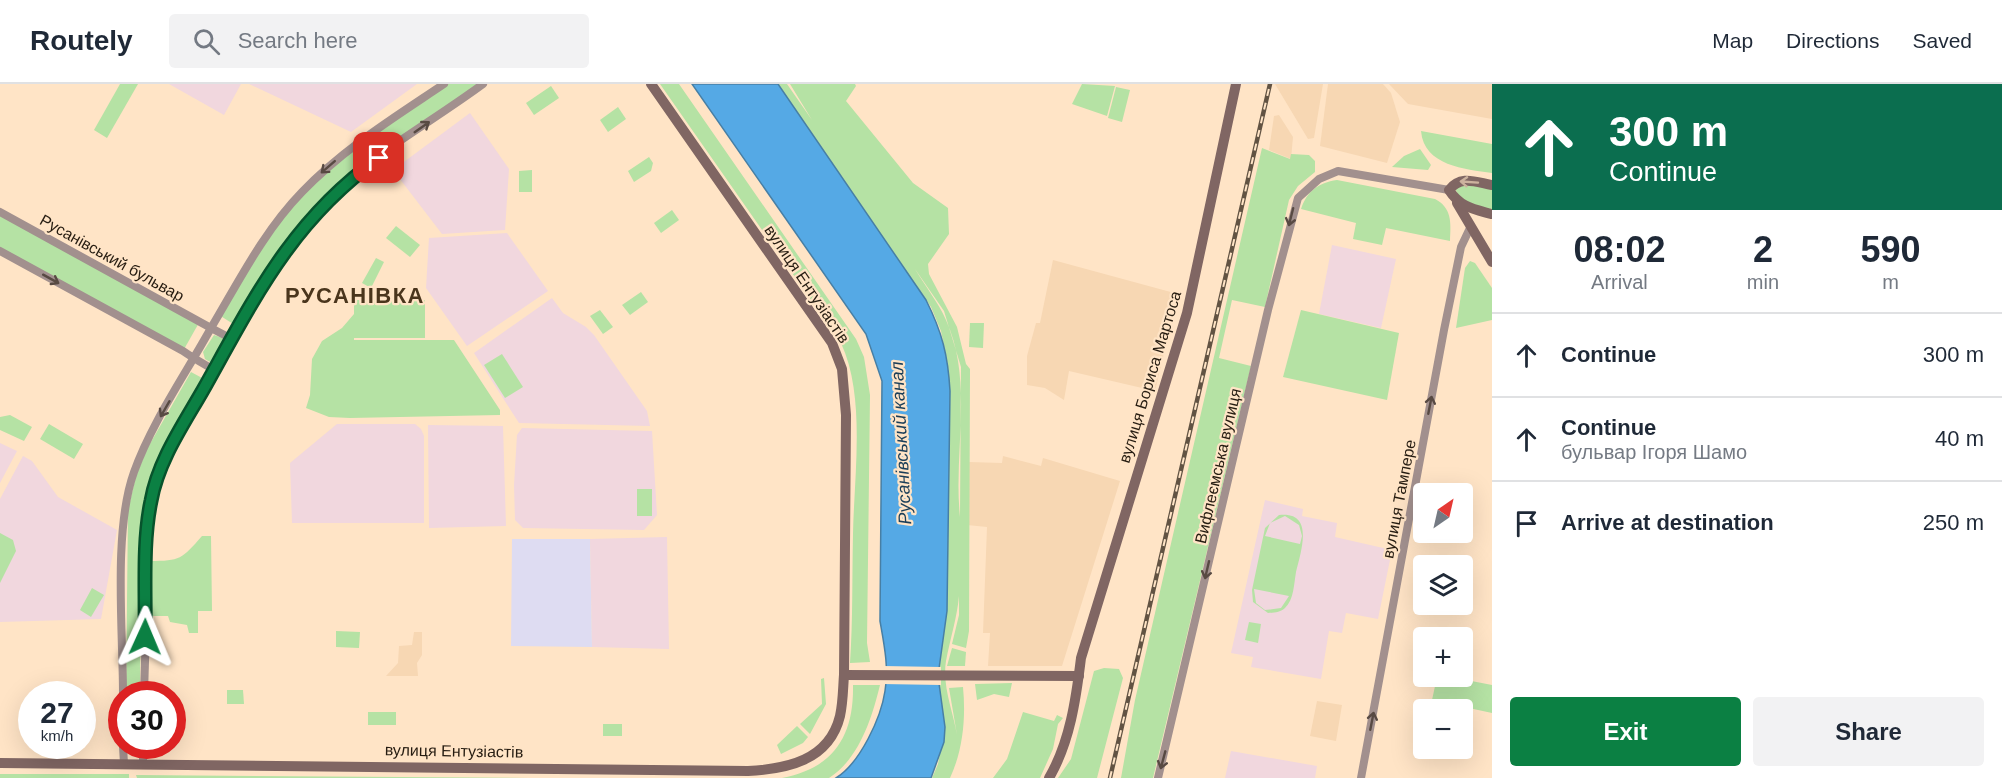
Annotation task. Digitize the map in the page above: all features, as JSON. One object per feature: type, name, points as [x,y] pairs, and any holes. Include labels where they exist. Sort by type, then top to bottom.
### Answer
[{"type":"street","points":[[123,681],[125,510],[133,474],[144,447],[256,251],[301,193],[341,156],[444,84]]},
{"type":"street","points":[[144,681],[150,501],[167,454],[214,370],[276,264],[299,232],[333,194],[358,173],[483,84]]},
{"type":"street","name":"вулиця Ентузіастів","points":[[0,763],[776,770],[807,759],[829,739],[841,715],[844,675],[847,422],[845,390],[839,358],[825,334],[651,84]]},
{"type":"street","name":"вулиця Бориса Мартоса","points":[[1049,778],[1064,740],[1077,695],[1088,634],[1187,313],[1236,84]]},
{"type":"street","name":"Вифлеємська вулиця","points":[[1158,778],[1294,207],[1307,188],[1328,175],[1344,172],[1449,190]]},
{"type":"street","points":[[1492,185],[1463,180],[1455,183],[1449,190],[1492,262]]},
{"type":"street","points":[[1457,202],[1492,214]]},
{"type":"street","name":"Русанівський бульвар","points":[[0,212],[232,339]]},
{"type":"street","points":[[1470,228],[1478,220],[1492,214]]},
{"type":"street","name":"вулиця Тампере","points":[[1361,778],[1444,330],[1461,247],[1470,228]]},
{"type":"street","points":[[0,251],[214,370]]},
{"type":"street","points":[[844,675],[1079,676]]},
{"type":"street","points":[[124,759],[124,764]]},
{"type":"street","points":[[143,759],[143,764]]},
{"type":"shaded area","points":[[169,84],[241,84],[224,115]]},
{"type":"shaded area","points":[[249,84],[417,84],[351,132]]},
{"type":"shaded area","points":[[1275,84],[1323,84],[1314,138],[1308,139]]},
{"type":"shaded area","points":[[1328,84],[1383,84],[1391,93],[1400,122],[1387,163],[1320,146]]},
{"type":"shaded area","points":[[1389,84],[1492,84],[1492,119],[1408,104]]},
{"type":"shaded area","points":[[470,113],[509,169],[505,230],[442,234],[393,170]]},
{"type":"shaded area","points":[[1279,115],[1293,137],[1291,159],[1269,150],[1274,116]]},
{"type":"shaded area","points":[[507,233],[548,291],[467,346],[426,288],[429,238]]},
{"type":"shaded area","points":[[1332,245],[1396,259],[1381,328],[1319,314]]},
{"type":"shaded area","points":[[1053,260],[1178,294],[1155,391],[1069,371],[1064,400],[1045,388],[1027,385],[1027,356],[1036,323],[1040,323]]},
{"type":"shaded area","points":[[552,298],[563,313],[586,327],[594,335],[647,411],[650,426],[519,423],[474,353]]},
{"type":"shaded area","points":[[337,424],[415,424],[421,429],[424,436],[424,523],[292,523],[290,463]]},
{"type":"shaded area","points":[[428,425],[503,426],[506,526],[429,528]]},
{"type":"shaded area","points":[[522,428],[652,431],[657,515],[644,530],[523,528],[515,520],[514,485],[517,435]]},
{"type":"shaded area","points":[[0,443],[17,451],[0,483]]},
{"type":"shaded area","points":[[23,456],[32,461],[58,497],[117,530],[101,619],[0,622],[0,499]]},
{"type":"shaded area","points":[[1003,456],[1041,466],[1043,458],[1120,481],[1062,666],[988,666],[990,633],[983,633],[987,527],[967,525],[969,462],[1002,463]]},
{"type":"shaded area","points":[[1265,500],[1303,509],[1302,516],[1337,523],[1335,537],[1392,550],[1378,619],[1346,613],[1342,633],[1329,631],[1321,679],[1251,667],[1253,657],[1231,653]]},
{"type":"shaded area","points":[[667,537],[669,649],[592,647],[590,539]]},
{"type":"shaded area","points":[[512,539],[590,539],[592,647],[511,646]]},
{"type":"shaded area","points":[[414,632],[422,632],[422,655],[417,663],[418,676],[386,676],[398,663],[399,646],[412,645]]},
{"type":"shaded area","points":[[1317,701],[1342,705],[1336,741],[1310,736]]},
{"type":"shaded area","points":[[1231,751],[1317,766],[1315,778],[1225,778]]},
{"type":"green space","points":[[120,84],[138,84],[107,138],[94,130]]},
{"type":"green space","points":[[444,84],[483,84],[358,173],[299,232],[238,327],[219,315],[256,251],[321,173]]},
{"type":"green space","points":[[660,84],[679,84],[856,339],[864,357],[870,395],[867,643],[870,662],[850,663],[857,437],[854,387],[849,364],[841,343]]},
{"type":"green space","points":[[778,84],[787,84],[812,120],[790,84],[855,84],[856,86],[846,101],[913,183],[948,208],[949,234],[928,264],[929,274],[957,327],[966,364],[970,369],[969,631],[966,648],[952,644],[959,615],[959,596],[946,661],[945,680],[957,735],[949,688],[963,687],[964,722],[961,745],[950,778],[932,778],[938,764],[945,726],[938,679],[947,608],[950,394],[948,366],[941,331],[931,307]],"holes":[[[915,269],[944,311],[951,335],[935,300]],[[955,348],[961,367],[961,392]],[[961,424],[960,517],[959,468]]]},
{"type":"green space","points":[[1082,84],[1115,86],[1107,116],[1072,104]]},
{"type":"green space","points":[[551,86],[559,98],[534,115],[526,103]]},
{"type":"green space","points":[[1116,87],[1130,90],[1122,122],[1108,118]]},
{"type":"green space","points":[[618,107],[626,119],[608,132],[600,120]]},
{"type":"green space","points":[[1421,131],[1492,144],[1492,173],[1458,167],[1438,159],[1424,143]]},
{"type":"green space","points":[[1262,148],[1290,159],[1291,154],[1309,155],[1315,161],[1315,172],[1298,186],[1289,200],[1265,307],[1232,300],[1219,358],[1251,366],[1153,778],[1121,778],[1135,700]]},
{"type":"green space","points":[[1420,149],[1431,165],[1428,170],[1392,167],[1404,156]]},
{"type":"green space","points":[[649,157],[653,163],[651,171],[634,182],[628,171]]},
{"type":"green space","points":[[532,170],[532,192],[519,192],[519,171]]},
{"type":"green space","points":[[1337,180],[1435,199],[1445,207],[1449,216],[1450,241],[1386,228],[1382,245],[1353,239],[1356,223],[1301,209],[1306,197],[1314,189],[1324,183]]},
{"type":"green space","points":[[1461,183],[1492,189],[1492,212],[1465,202],[1455,188]]},
{"type":"green space","points":[[672,210],[679,220],[661,233],[654,223]]},
{"type":"green space","points":[[0,212],[200,321],[183,351],[0,251]]},
{"type":"green space","points":[[396,226],[420,245],[410,257],[386,238]]},
{"type":"green space","points":[[376,258],[384,262],[371,288],[362,283]]},
{"type":"green space","points":[[1470,261],[1475,263],[1492,288],[1492,320],[1456,328],[1465,268]]},
{"type":"green space","points":[[641,292],[648,302],[630,315],[622,305]]},
{"type":"green space","points":[[354,300],[425,300],[425,338],[354,338],[354,340],[454,340],[500,410],[500,415],[350,418],[329,417],[306,408],[310,395],[312,359],[322,341],[342,328],[354,314]]},
{"type":"green space","points":[[600,310],[613,327],[603,334],[590,316]]},
{"type":"green space","points":[[1301,310],[1399,333],[1387,400],[1283,377]]},
{"type":"green space","points":[[970,323],[984,323],[983,348],[969,347]]},
{"type":"green space","points":[[214,335],[223,338],[225,346],[216,361],[210,362],[205,359],[203,352]]},
{"type":"green space","points":[[502,354],[523,387],[505,398],[484,365]]},
{"type":"green space","points":[[191,372],[204,379],[160,454],[145,503],[141,566],[140,681],[126,681],[128,510],[136,476],[147,449]]},
{"type":"green space","points":[[10,415],[32,427],[24,441],[0,430],[0,417]]},
{"type":"green space","points":[[49,424],[83,444],[74,459],[40,439]]},
{"type":"green space","points":[[637,489],[652,489],[652,516],[637,516]]},
{"type":"green space","points":[[1279,515],[1290,515],[1298,519],[1303,534],[1301,554],[1290,601],[1282,610],[1268,613],[1253,602],[1252,590],[1265,528],[1270,524],[1265,536],[1300,544],[1302,536],[1299,525],[1285,516],[1271,523]],"holes":[[[1254,589],[1289,596],[1281,608],[1265,610],[1256,603]]]},
{"type":"green space","points":[[0,533],[13,540],[16,551],[0,583]]},
{"type":"green space","points":[[202,536],[211,536],[212,611],[198,611],[198,633],[189,633],[187,625],[170,622],[168,616],[150,616],[150,561],[180,557],[190,550]]},
{"type":"green space","points":[[92,588],[104,595],[91,617],[80,610]]},
{"type":"green space","points":[[1249,622],[1261,624],[1258,643],[1245,640]]},
{"type":"green space","points":[[336,631],[360,632],[359,648],[336,647]]},
{"type":"green space","points":[[952,648],[966,652],[965,666],[947,666]]},
{"type":"green space","points":[[1104,668],[1119,669],[1123,678],[1097,778],[1058,778],[1071,759],[1094,671]]},
{"type":"green space","points":[[824,678],[826,704],[810,734],[800,724],[822,704],[821,679]]},
{"type":"green space","points":[[1473,681],[1492,685],[1492,713],[1473,709],[1473,699],[1432,699],[1435,687],[1473,687]]},
{"type":"green space","points":[[1012,683],[1009,697],[994,694],[977,700],[975,684]]},
{"type":"green space","points":[[853,685],[880,685],[863,737],[848,760],[829,778],[782,778],[815,766],[828,758],[837,747],[850,720]]},
{"type":"green space","points":[[227,690],[243,690],[244,704],[227,704]]},
{"type":"green space","points":[[368,712],[396,712],[396,725],[368,725]]},
{"type":"green space","points":[[1023,712],[1054,721],[1057,715],[1063,718],[1058,724],[1053,749],[1040,778],[993,778],[1007,759]]},
{"type":"green space","points":[[603,724],[622,724],[622,736],[603,736]]},
{"type":"green space","points":[[797,726],[808,737],[803,743],[781,754],[777,745]]},
{"type":"green space","points":[[0,774],[129,774],[129,778],[0,778]]},
{"type":"green space","points":[[136,775],[529,778],[137,778]]},
{"type":"water","name":"Русанівський канал","points":[[692,84],[778,84],[926,300],[940,333],[948,366],[950,391],[947,611],[938,676],[945,727],[944,742],[931,778],[836,778],[853,762],[868,739],[883,702],[886,682],[886,656],[880,621],[882,381],[866,334]]},
{"type":"pier","points":[[883,666],[941,667],[941,685],[882,684]]},
{"type":"railway","points":[[1110,778],[1270,84]]},
{"type":"district","name":"РУСАНІВКА","points":[[355,295]]},
{"type":"route","points":[[145,637],[150,501],[167,454],[245,314],[276,264],[299,232],[338,188],[379,158]]}]
